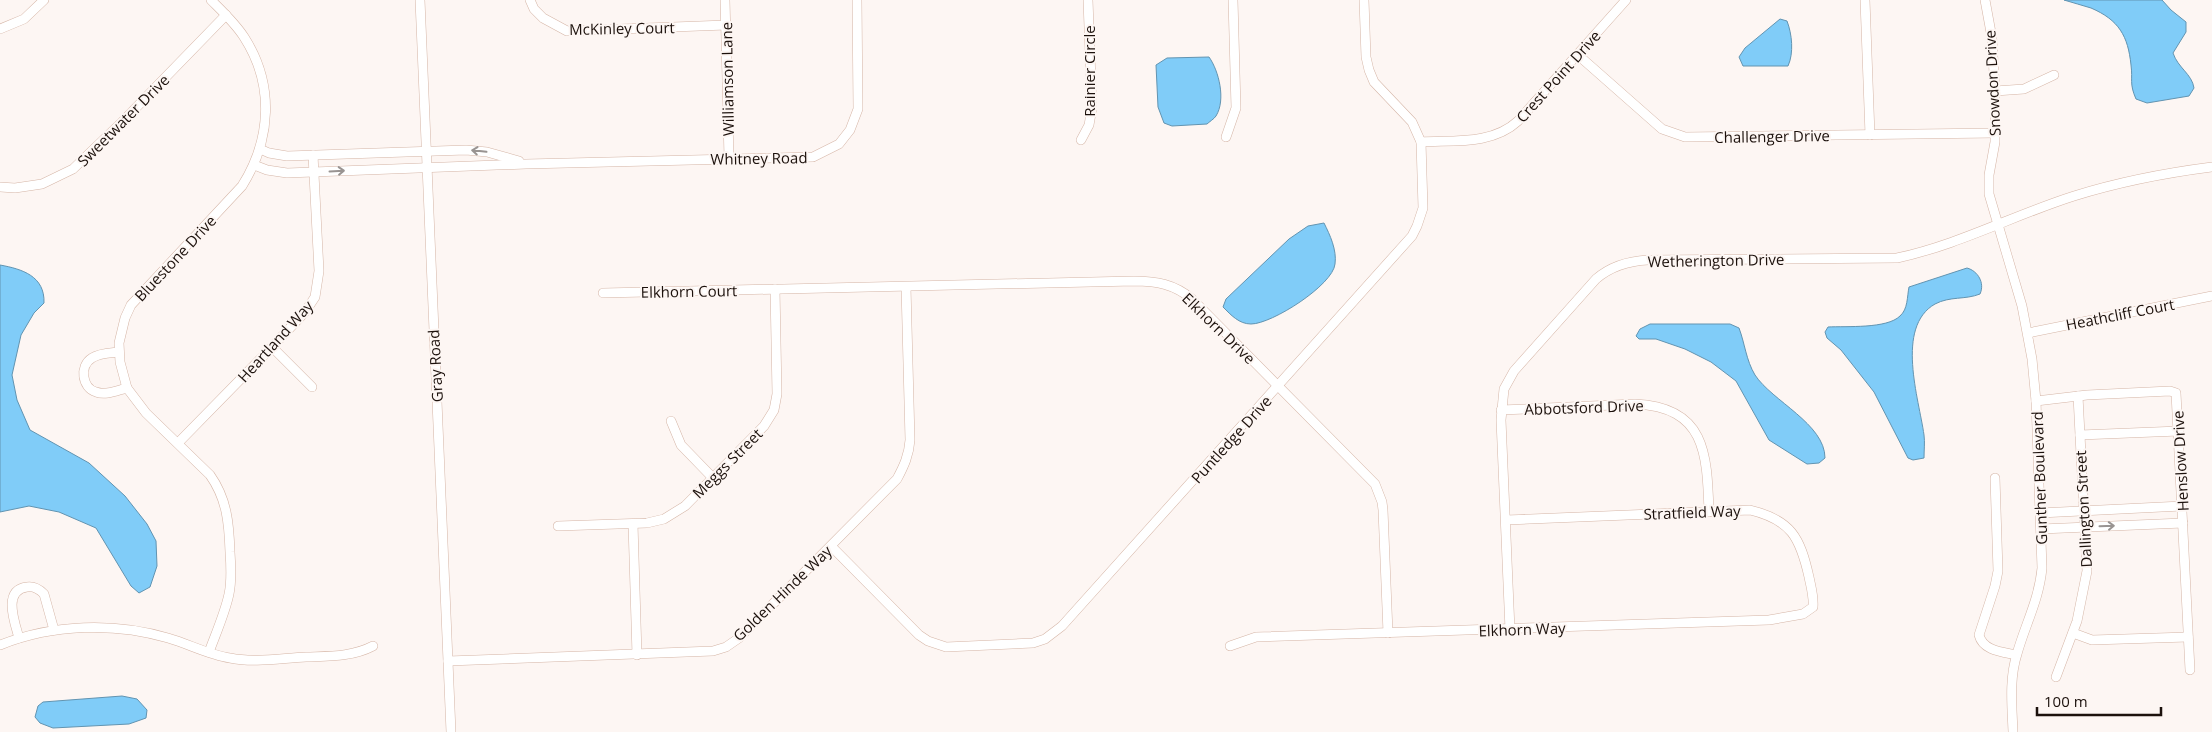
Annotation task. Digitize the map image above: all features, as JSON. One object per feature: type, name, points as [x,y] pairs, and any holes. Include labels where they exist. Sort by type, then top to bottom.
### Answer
[{"type":"street","points":[[0,29],[24,19],[44,0]]},
{"type":"street","name":"Bluestone Drive","points":[[209,652],[227,602],[230,586],[227,513],[217,485],[140,405],[127,388],[118,352],[125,318],[136,298],[232,197],[254,165],[260,149],[266,113],[265,92],[261,74],[244,36],[211,0]]},
{"type":"street","name":"Gray Road","points":[[420,0],[451,732]]},
{"type":"street","name":"McKinley Court","points":[[530,0],[534,9],[543,18],[568,30],[726,25]]},
{"type":"street","name":"Williamson Lane","points":[[725,0],[729,158]]},
{"type":"street","name":"Whitney Road","points":[[254,165],[276,173],[526,164],[813,157],[839,144],[850,130],[858,109],[857,0]]},
{"type":"street","name":"Rainier Circle","points":[[1081,140],[1089,125],[1092,108],[1088,0]]},
{"type":"street","points":[[1226,137],[1236,108],[1232,0]]},
{"type":"street","name":"Puntledge Drive","points":[[831,546],[886,603],[919,635],[928,641],[946,647],[1033,644],[1046,639],[1062,626],[1412,236],[1417,226],[1423,208],[1421,142],[1412,122],[1374,82],[1369,70],[1366,57],[1364,0]]},
{"type":"street","name":"Crest Point Drive","points":[[1421,142],[1484,139],[1504,132],[1518,121],[1626,0]]},
{"type":"street","points":[[1865,0],[1870,135]]},
{"type":"street","name":"Snowdon Drive","points":[[1985,0],[1992,38],[1995,91],[1995,133],[1988,181],[1990,200],[1997,225]]},
{"type":"street","name":"Sweetwater Drive","points":[[0,187],[15,188],[42,184],[73,169],[124,120],[226,15]]},
{"type":"street","name":"Challenger Drive","points":[[1578,54],[1662,129],[1677,135],[1695,137],[1995,133]]},
{"type":"street","points":[[1995,91],[2024,90],[2054,75]]},
{"type":"street","name":"Whitney Road","points":[[260,149],[276,155],[466,150],[487,152],[526,164]]},
{"type":"street","name":"Heartland Way","points":[[178,443],[305,312],[315,297],[318,288],[319,271],[313,155]]},
{"type":"street","name":"Wetherington Drive","points":[[1510,630],[1501,410],[1504,389],[1514,371],[1596,279],[1620,264],[1648,260],[1897,258],[1930,251],[2074,196],[2156,174],[2212,167]]},
{"type":"street","name":"Gunther Boulevard","points":[[1997,225],[2018,290],[2028,333],[2036,401],[2041,529],[2042,568],[2040,588],[2016,655],[2012,684],[2013,732]]},
{"type":"street","name":"Elkhorn Drive","points":[[775,289],[1134,281],[1162,283],[1179,290],[1192,299],[1370,476],[1380,494],[1383,510],[1388,633]]},
{"type":"street","name":"Golden Hinde Way","points":[[448,661],[713,651],[726,648],[739,638],[897,479],[909,454],[906,287]]},
{"type":"street","name":"Elkhorn Court","points":[[604,293],[775,289]]},
{"type":"street","name":"Meggs Street","points":[[558,526],[657,522],[671,516],[713,478],[764,426],[774,410],[777,386],[775,289]]},
{"type":"street","name":"Heathcliff Court","points":[[2028,333],[2212,296]]},
{"type":"street","points":[[272,347],[312,387]]},
{"type":"street","points":[[118,352],[99,355],[88,361],[84,368],[84,381],[91,390],[97,393],[127,388]]},
{"type":"street","name":"Henslow Drive","points":[[2036,401],[2078,396],[2173,392],[2177,396],[2190,670]]},
{"type":"street","name":"Dallington Street","points":[[2056,677],[2073,633],[2085,590],[2087,565],[2078,396]]},
{"type":"street","name":"Abbotsford Drive","points":[[1501,410],[1635,404],[1655,406],[1670,411],[1687,422],[1700,442],[1706,463],[1709,512]]},
{"type":"street","points":[[671,421],[681,446],[713,478]]},
{"type":"street","points":[[2080,435],[2179,431]]},
{"type":"street","points":[[1995,478],[1998,567],[1995,586],[1979,635],[1982,642],[1988,647],[2016,655]]},
{"type":"street","points":[[2040,513],[2182,506]]},
{"type":"street","name":"Stratfield Way","points":[[1506,520],[1750,510],[1764,514],[1788,527],[1802,551],[1813,596],[1813,607]]},
{"type":"street","points":[[2041,529],[2183,523]]},
{"type":"street","points":[[633,524],[637,655]]},
{"type":"street","points":[[19,638],[12,601],[16,592],[23,588],[32,587],[44,594],[54,630]]},
{"type":"street","name":"Elkhorn Way","points":[[1230,646],[1256,637],[1768,620],[1804,614],[1813,607]]},
{"type":"street","points":[[0,645],[19,638],[54,630],[95,627],[126,629],[167,638],[231,659],[244,660],[340,656],[373,646]]},
{"type":"street","points":[[2073,633],[2092,640],[2188,637]]},
{"type":"water","points":[[2064,0],[2162,0],[2186,22],[2186,32],[2173,53],[2193,83],[2194,88],[2189,96],[2147,103],[2136,99],[2132,85],[2130,55],[2120,30],[2109,18],[2101,13]]},
{"type":"water","points":[[1780,19],[1787,21],[1790,32],[1792,49],[1788,66],[1743,66],[1739,57],[1745,48]]},
{"type":"water","points":[[1209,57],[1216,70],[1221,94],[1221,102],[1216,116],[1207,124],[1172,126],[1164,123],[1158,107],[1156,65],[1167,58]]},
{"type":"water","points":[[1324,223],[1334,248],[1335,264],[1332,273],[1313,292],[1273,318],[1251,324],[1239,321],[1223,307],[1226,299],[1289,239],[1308,226]]},
{"type":"water","points":[[0,265],[31,275],[41,286],[43,294],[44,303],[34,313],[21,335],[12,375],[17,400],[30,430],[89,463],[125,496],[147,524],[156,541],[157,566],[150,587],[139,593],[131,586],[96,528],[59,512],[29,506],[0,512]]},
{"type":"water","points":[[1967,268],[1980,278],[1982,286],[1980,294],[1946,300],[1935,304],[1923,315],[1916,329],[1913,346],[1913,365],[1924,435],[1924,458],[1913,460],[1908,458],[1874,392],[1841,350],[1827,338],[1825,332],[1828,327],[1876,325],[1894,320],[1903,313],[1907,303],[1909,287]]},
{"type":"water","points":[[1650,324],[1730,324],[1739,328],[1755,375],[1763,385],[1816,434],[1823,446],[1825,458],[1819,463],[1807,464],[1769,440],[1736,381],[1711,362],[1685,349],[1656,339],[1639,339],[1636,336],[1640,329]]},
{"type":"water","points":[[122,696],[137,699],[147,710],[146,718],[129,724],[53,728],[40,723],[35,717],[38,706],[43,702]]}]
